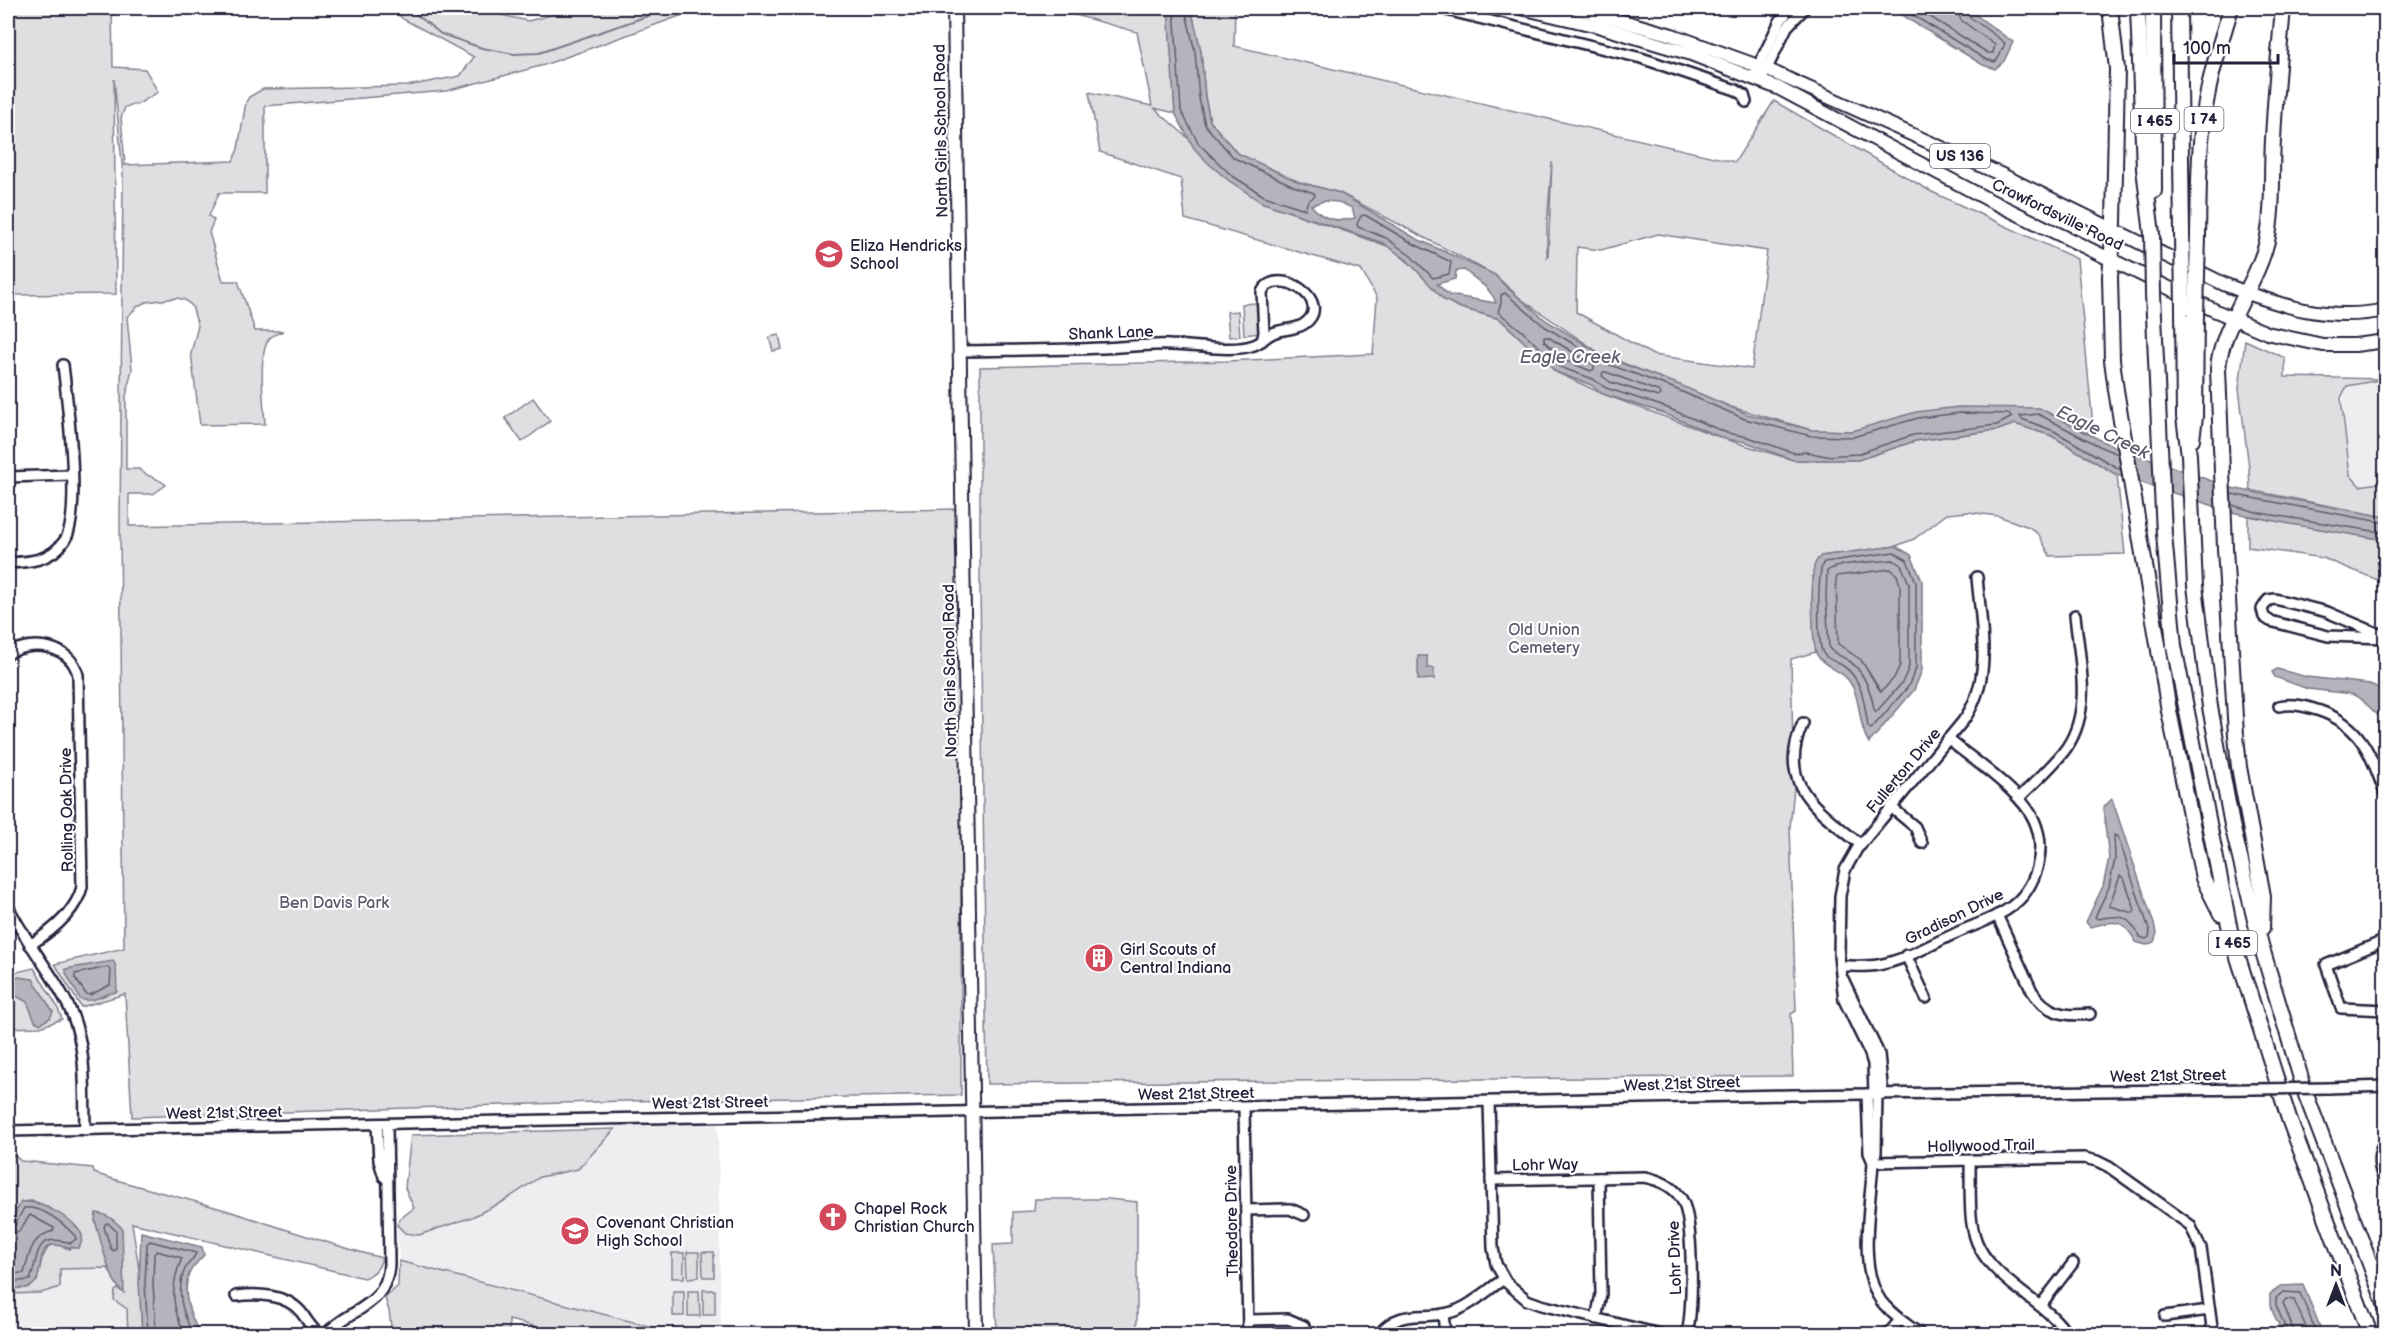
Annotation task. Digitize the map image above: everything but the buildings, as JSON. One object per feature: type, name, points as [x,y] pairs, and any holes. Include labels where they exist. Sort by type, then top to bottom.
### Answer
[{"type":"highway","points":[[2110,8],[2116,69],[2110,293],[2112,360],[2169,711],[2204,878],[2230,935]]},
{"type":"highway","points":[[2138,8],[2144,169],[2152,234]]},
{"type":"highway","name":"I 465","points":[[2153,8],[2155,125],[2153,294],[2164,534],[2174,646],[2230,935],[2289,1119],[2370,1335]]},
{"type":"highway","name":"I 465","points":[[2178,8],[2184,417],[2189,455],[2199,627],[2217,746],[2241,864],[2261,945],[2307,1095],[2385,1306]]},
{"type":"highway","name":"I 74","points":[[2189,455],[2196,417],[2200,153],[2208,92],[2231,8]]},
{"type":"highway","points":[[2261,945],[2263,896],[2237,752],[2225,548],[2218,361],[2260,261],[2269,228],[2277,8]]},
{"type":"highway","points":[[2275,85],[2283,8]]},
{"type":"main road","name":"North Girls School Road","points":[[954,8],[976,1335]]},
{"type":"main road","name":"Crawfordsville Road","points":[[1521,8],[1656,43],[1760,74],[1989,200],[2267,333],[2305,343],[2341,346],[2385,341]]},
{"type":"main road","name":"Crawfordsville Road","points":[[1576,8],[1654,29],[2000,174],[2246,293],[2313,313],[2342,315],[2385,310]]},
{"type":"street","points":[[1438,8],[1641,58],[1736,90],[1744,95],[1746,102]]},
{"type":"street","points":[[1760,74],[1780,21],[1791,8]]},
{"type":"street","points":[[1760,74],[1787,27],[1805,8]]},
{"type":"street","name":"Shank Lane","points":[[960,351],[1156,345],[1228,348],[1251,346],[1262,341],[1269,334],[1306,322],[1313,306],[1306,292],[1283,283],[1265,287],[1262,292],[1264,333],[1262,341]]},
{"type":"street","points":[[8,563],[42,559],[54,552],[64,542],[72,520],[70,426],[63,365]]},
{"type":"street","points":[[8,477],[71,476]]},
{"type":"street","name":"Fullerton Drive","points":[[1920,1335],[1900,1320],[1880,1299],[1868,1270],[1867,1250],[1873,1162],[1876,1153],[1875,1094],[1879,1054],[1843,979],[1841,882],[1849,860],[1860,845],[1970,711],[1982,678],[1984,653],[1977,577]]},
{"type":"street","points":[[2275,599],[2326,612],[2385,637],[2328,636],[2270,621],[2264,617],[2262,609],[2268,600],[2275,599]]},
{"type":"street","points":[[2019,798],[2062,753],[2073,737],[2080,719],[2083,691],[2075,615]]},
{"type":"street","name":"Rolling Oak Drive","points":[[8,654],[19,648],[57,649],[68,655],[75,666],[78,679],[82,885],[79,898],[70,910],[46,934],[30,945]]},
{"type":"street","points":[[2279,706],[2305,705],[2330,714],[2349,726],[2368,749],[2385,796]]},
{"type":"street","points":[[1803,723],[1796,740],[1796,772],[1801,790],[1809,801],[1860,845]]},
{"type":"street","name":"Gradison Drive","points":[[1841,966],[1878,965],[1906,955],[1997,915],[2022,896],[2031,884],[2038,862],[2040,843],[2036,824],[2019,798],[1948,739]]},
{"type":"street","points":[[1891,807],[1915,827],[1922,843]]},
{"type":"street","points":[[8,906],[10,917],[65,1000],[77,1029],[83,1059],[85,1130]]},
{"type":"street","points":[[1997,915],[2032,991],[2040,1001],[2050,1010],[2062,1014],[2075,1016],[2090,1014]]},
{"type":"street","points":[[2385,940],[2326,965],[2341,1008],[2385,1010]]},
{"type":"street","points":[[1906,955],[1926,998]]},
{"type":"street","name":"West 21st Street","points":[[8,1131],[2385,1086]]},
{"type":"street","points":[[1489,1102],[1493,1251],[1504,1279],[1511,1288],[1527,1300],[1660,1335]]},
{"type":"street","name":"Theodore Drive","points":[[1244,1107],[1248,1335]]},
{"type":"street","points":[[377,1124],[379,1161],[386,1182]]},
{"type":"street","points":[[326,1335],[375,1299],[387,1281],[389,1264],[386,1182],[387,1124]]},
{"type":"street","points":[[2383,1144],[2379,1166],[2385,1186]]},
{"type":"street","name":"Hollywood Trail","points":[[1873,1162],[2089,1159],[2109,1167],[2190,1225],[2201,1248],[2209,1310]]},
{"type":"street","points":[[1970,1161],[1971,1222],[1978,1248],[1995,1271],[2055,1318],[2067,1335]]},
{"type":"street","points":[[1596,1319],[1601,1294],[1599,1178]]},
{"type":"street","name":"Lohr Way","points":[[1491,1180],[1599,1178]]},
{"type":"street","name":"Lohr Drive","points":[[1599,1178],[1654,1179],[1669,1186],[1682,1199],[1689,1224],[1691,1315],[1687,1335]]},
{"type":"street","points":[[1246,1210],[1290,1209],[1304,1215]]},
{"type":"street","points":[[2040,1306],[2073,1263]]},
{"type":"street","points":[[1379,1335],[1391,1323],[1406,1316],[1443,1314],[1463,1306],[1504,1279]]},
{"type":"street","points":[[236,1296],[255,1294],[288,1302],[300,1311],[319,1335]]},
{"type":"street","points":[[2166,1316],[2209,1310],[2213,1335]]},
{"type":"street","points":[[1443,1314],[1445,1335]]},
{"type":"street","points":[[1248,1320],[1288,1319],[1304,1326]]},
{"type":"street","points":[[1888,1335],[1900,1320]]},
{"type":"shaded area","points":[[2385,380],[2385,482],[2360,486],[2350,475],[2343,400],[2347,386]]},
{"type":"shaded area","name":"Covenant Christian High School","points":[[718,1124],[721,1334],[679,1334],[399,1261],[397,1225],[405,1233],[472,1217],[504,1201],[540,1177],[578,1169],[616,1125]]},
{"type":"shaded area","points":[[108,1268],[118,1289],[124,1293],[132,1334],[8,1334],[8,1294],[41,1293],[60,1269]]},
{"type":"green space","name":"Ben Davis Park","points":[[8,8],[112,8],[113,67],[145,69],[158,92],[140,103],[125,107],[121,118],[125,165],[233,161],[238,149],[246,102],[249,97],[263,89],[407,86],[460,76],[474,57],[403,19],[391,8],[469,8],[528,21],[578,8],[702,8],[544,65],[446,91],[265,106],[265,193],[219,193],[209,216],[214,220],[209,232],[223,281],[238,281],[255,331],[283,331],[270,338],[264,354],[262,379],[265,424],[200,425],[191,353],[198,326],[192,306],[185,300],[177,298],[146,302],[138,306],[127,317],[132,369],[126,396],[126,469],[139,469],[166,485],[153,494],[129,494],[129,526],[957,509],[961,770],[961,1095],[625,1101],[132,1117],[125,994],[81,1007],[55,964],[124,948],[120,526],[123,174],[114,79],[116,294],[8,295]]},
{"type":"green space","name":"Old Union Cemetery","points":[[1050,8],[1169,8],[1175,113],[1154,108],[1261,202],[1390,247],[1414,267],[1444,300],[1461,308],[1500,319],[1556,372],[1603,394],[1725,439],[1793,460],[1858,460],[1915,441],[1998,430],[2015,424],[2052,436],[2117,475],[2125,554],[2050,556],[2039,535],[2029,527],[1998,516],[1968,512],[1947,514],[1914,539],[1896,546],[1821,556],[1812,596],[1816,652],[1791,659],[1794,788],[1790,827],[1796,1011],[1791,1014],[1793,1076],[987,1084],[980,584],[980,367],[1227,361],[1373,354],[1377,298],[1361,270],[1185,219],[1181,179],[1100,152],[1089,92],[1152,106],[1137,32]]},
{"type":"green space","points":[[1191,8],[1235,8],[1234,46],[1735,162],[1774,101],[1932,192],[2077,259],[2094,436],[2039,408],[1852,431],[1812,430],[1731,407],[1601,354],[1521,299],[1495,275],[1340,193],[1299,182],[1237,153],[1210,121],[1205,97],[1201,51]],"holes":[[[1552,162],[1548,257],[1547,258],[1547,224]],[[1658,234],[1767,251],[1752,369],[1653,355],[1576,312],[1577,247],[1601,250]]]},
{"type":"green space","points":[[1258,303],[1260,333],[1244,335],[1242,304]]},
{"type":"green space","points":[[1238,311],[1240,336],[1229,337],[1227,312]]},
{"type":"green space","points":[[779,335],[782,349],[773,351],[769,337]]},
{"type":"green space","points":[[2245,340],[2285,358],[2285,377],[2385,379],[2347,386],[2341,398],[2350,475],[2360,486],[2385,482],[2385,517],[2250,490],[2239,389]]},
{"type":"green space","points":[[533,398],[550,421],[522,442],[505,418]]},
{"type":"green space","points":[[2248,516],[2385,540],[2385,583],[2323,558],[2248,547]]},
{"type":"green space","points":[[34,968],[57,1006],[62,1019],[40,1027],[8,1028],[8,974]]},
{"type":"green space","points":[[615,1129],[578,1169],[540,1177],[504,1201],[472,1217],[419,1235],[405,1233],[397,1225],[401,1218],[414,1208],[405,1188],[411,1135]]},
{"type":"green space","points":[[14,1155],[21,1161],[93,1168],[94,1173],[382,1258],[376,1271],[364,1278],[132,1223],[140,1276],[142,1334],[128,1334],[127,1309],[114,1300],[115,1291],[118,1289],[123,1292],[95,1220],[112,1274],[108,1268],[60,1269],[60,1287],[41,1293],[8,1294],[8,1288],[26,1288],[37,1281],[42,1258],[49,1246],[55,1244],[70,1249],[81,1234],[57,1213],[34,1201],[21,1204],[8,1227],[10,1158]]},
{"type":"green space","points":[[1035,1199],[1108,1199],[1137,1202],[1137,1334],[997,1334],[993,1245],[1013,1244],[1013,1212],[1034,1211]]},
{"type":"green space","points":[[687,1252],[699,1252],[699,1277],[688,1278]]},
{"type":"green space","points":[[702,1252],[714,1252],[714,1277],[703,1277]]},
{"type":"green space","points":[[672,1253],[684,1253],[684,1278],[672,1278]]},
{"type":"green space","points":[[399,1261],[679,1334],[568,1334],[509,1320],[509,1334],[392,1334],[385,1298],[398,1286]]},
{"type":"green space","points":[[703,1290],[715,1290],[715,1315],[703,1315]]},
{"type":"green space","points":[[673,1291],[684,1291],[684,1316],[673,1316]]},
{"type":"green space","points":[[688,1291],[699,1291],[700,1316],[688,1316]]},
{"type":"water","name":"Eagle Creek","points":[[1168,8],[1191,8],[1201,51],[1205,97],[1210,121],[1237,153],[1299,182],[1340,193],[1415,238],[1495,275],[1547,321],[1607,358],[1675,383],[1747,414],[1812,430],[1852,431],[1916,412],[1959,407],[2039,408],[2106,443],[2231,488],[2385,517],[2385,540],[2236,513],[2117,475],[2052,436],[2015,424],[1998,430],[1915,441],[1858,460],[1793,460],[1746,442],[1725,439],[1663,413],[1603,394],[1591,385],[1556,372],[1500,319],[1461,308],[1444,300],[1407,260],[1383,243],[1261,202],[1228,180],[1208,163],[1194,148],[1175,113]],"holes":[[[1324,201],[1339,202],[1352,208],[1355,218],[1330,219],[1320,214],[1311,205]],[[1464,270],[1487,289],[1496,303],[1449,295],[1437,284],[1455,279],[1456,271]]]},
{"type":"water","points":[[1890,8],[1966,8],[2013,42],[2004,61],[1995,69],[1983,65]]},
{"type":"water","points":[[1896,546],[1911,555],[1922,581],[1922,670],[1914,690],[1869,743],[1850,683],[1841,673],[1821,660],[1815,649],[1812,612],[1814,567],[1821,556]]},
{"type":"water","points":[[1418,656],[1427,656],[1427,668],[1434,668],[1434,679],[1418,680]]},
{"type":"water","points":[[2277,669],[2307,677],[2370,684],[2379,688],[2385,695],[2385,722],[2361,699],[2352,694],[2308,689],[2275,677],[2272,672]]},
{"type":"water","points":[[2112,799],[2157,933],[2154,942],[2146,945],[2136,942],[2127,928],[2118,923],[2090,927],[2086,922],[2103,886],[2109,858],[2103,808]]},
{"type":"water","points":[[113,961],[116,966],[117,992],[90,1000],[80,999],[66,969]]},
{"type":"water","points":[[18,977],[33,979],[53,1012],[50,1018],[40,1024],[35,1021],[27,1002],[13,994],[12,984]]},
{"type":"water","points":[[21,1202],[37,1204],[55,1211],[77,1227],[82,1239],[79,1248],[51,1245],[46,1248],[35,1282],[31,1286],[20,1289],[8,1288],[8,1227]]},
{"type":"water","points":[[96,1213],[110,1218],[122,1228],[124,1293],[114,1281],[106,1260],[95,1220]]},
{"type":"water","points":[[141,1232],[202,1247],[204,1255],[191,1270],[186,1286],[190,1311],[200,1334],[142,1334],[139,1282]]},
{"type":"water","points":[[2303,1285],[2323,1334],[2283,1334],[2270,1306],[2270,1294],[2281,1286]]},
{"type":"waterway","points":[[408,8],[441,34],[482,48],[514,54],[539,53],[671,8]]},
{"type":"place","name":"Eliza Hendricks School","points":[[829,254]]},
{"type":"place","name":"Girl Scouts of Central Indiana","points":[[1099,958]]},
{"type":"place","name":"Chapel Rock Christian Church","points":[[833,1217]]},
{"type":"place","name":"Covenant Christian High School","points":[[575,1231]]}]
